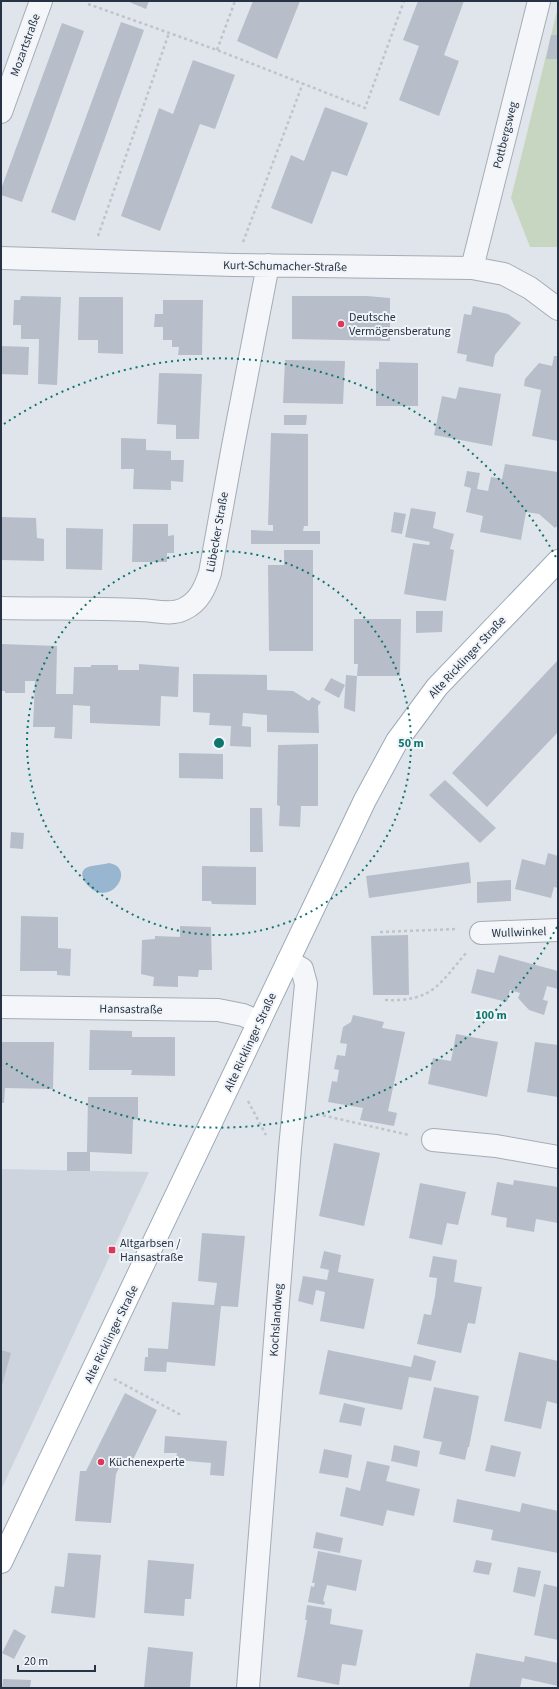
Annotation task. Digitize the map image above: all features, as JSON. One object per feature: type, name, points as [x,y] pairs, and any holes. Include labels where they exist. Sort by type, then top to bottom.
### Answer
[{"type":"main road","name":"Alte Ricklinger Straße","points":[[1,1562],[365,800],[397,741],[437,687],[558,561]]},
{"type":"street","name":"Mozartstraße","points":[[1,112],[41,1]]},
{"type":"street","name":"Pottbergsweg","points":[[472,268],[538,1]]},
{"type":"street","name":"Kurt-Schumacher-Straße","points":[[1,258],[234,265],[472,268],[504,274],[530,288],[558,309]]},
{"type":"street","name":"Lübecker Straße","points":[[1,608],[139,610],[172,612],[184,610],[196,601],[204,590],[210,573],[232,446],[268,265]]},
{"type":"street","name":"Wullwinkel","points":[[481,933],[558,930]]},
{"type":"street","name":"Kochslandweg","points":[[248,1688],[290,1148],[306,984],[302,969],[288,961]]},
{"type":"street","name":"Hansastraße","points":[[1,1007],[218,1010],[243,1015],[258,1022]]},
{"type":"street","points":[[433,1140],[496,1146],[558,1157]]},
{"type":"path","points":[[217,50],[235,1]]},
{"type":"path","points":[[88,4],[217,50],[365,108],[404,1]]},
{"type":"path","points":[[89,261],[169,33]]},
{"type":"path","points":[[234,265],[303,83]]},
{"type":"path","points":[[380,932],[467,928],[481,933],[435,989],[420,997],[385,1000]]},
{"type":"path","points":[[248,1100],[268,1140],[290,1148]]},
{"type":"path","points":[[314,1114],[433,1140]]},
{"type":"path","points":[[94,1368],[181,1415]]},
{"type":"shaded area","points":[[1,1169],[149,1172],[1,1490]]},
{"type":"green space","points":[[558,7],[558,247],[530,247],[511,198]]},
{"type":"water","points":[[109,863],[116,866],[120,870],[121,876],[119,882],[115,888],[110,891],[103,893],[95,891],[86,883],[82,876],[82,872],[88,867]]},
{"type":"building","points":[[127,1],[149,1],[146,9]]},
{"type":"building","points":[[253,1],[300,1],[277,59],[237,41]]},
{"type":"building","points":[[418,1],[464,1],[444,55],[459,61],[439,116],[399,100],[419,46],[403,40]]},
{"type":"building","points":[[121,22],[144,30],[75,221],[51,212]]},
{"type":"building","points":[[62,23],[84,31],[22,202],[1,195],[1,189]]},
{"type":"building","points":[[551,35],[558,35],[558,59],[546,59]]},
{"type":"building","points":[[193,60],[235,75],[215,129],[200,124],[160,231],[121,216],[159,108],[173,114]]},
{"type":"building","points":[[325,107],[368,123],[347,176],[332,171],[312,224],[271,208],[291,155],[304,161]]},
{"type":"building","points":[[21,296],[61,297],[57,385],[38,384],[39,339],[21,339],[21,325],[13,325],[14,300],[20,300]]},
{"type":"building","name":"Deutsche Vermögensberatung","points":[[292,296],[367,296],[390,298],[390,341],[292,339]]},
{"type":"building","points":[[79,297],[123,297],[123,354],[98,353],[98,340],[78,340]]},
{"type":"building","points":[[163,300],[203,300],[202,355],[178,355],[179,347],[172,347],[172,340],[163,340],[163,327],[154,327],[155,314],[163,314]]},
{"type":"building","points":[[473,306],[508,314],[521,323],[495,355],[493,367],[466,361],[467,355],[457,353],[464,314],[471,315]]},
{"type":"building","points":[[1,346],[29,347],[28,375],[1,374]]},
{"type":"building","points":[[554,356],[558,356],[558,441],[532,436],[541,390],[524,386],[525,379],[539,363],[552,366]]},
{"type":"building","points":[[285,360],[345,361],[343,404],[283,403]]},
{"type":"building","points":[[379,362],[418,363],[418,406],[376,406],[376,369],[379,369]]},
{"type":"building","points":[[159,373],[202,374],[199,439],[176,439],[176,425],[157,424]]},
{"type":"building","points":[[459,387],[501,394],[492,446],[434,435],[442,396],[456,399]]},
{"type":"building","points":[[284,415],[307,415],[306,425],[284,425]]},
{"type":"building","points":[[271,433],[308,434],[308,526],[304,526],[303,531],[320,531],[320,544],[251,544],[251,530],[273,531],[273,525],[268,525]]},
{"type":"building","points":[[121,438],[146,439],[146,450],[171,451],[171,460],[184,460],[183,482],[171,481],[171,490],[133,489],[134,469],[121,469]]},
{"type":"building","points":[[505,464],[558,472],[558,525],[555,528],[539,514],[526,512],[521,540],[480,532],[483,516],[466,512],[471,488],[464,486],[467,471],[480,473],[477,489],[488,491],[491,477],[502,479]]},
{"type":"building","points":[[411,508],[436,512],[433,528],[454,534],[450,549],[454,550],[446,601],[404,594],[413,543],[429,545],[430,542],[405,537]]},
{"type":"building","points":[[394,512],[406,514],[402,534],[391,532]]},
{"type":"building","points":[[1,517],[36,518],[37,538],[44,539],[44,561],[1,560]]},
{"type":"building","points":[[133,524],[168,524],[168,536],[174,535],[174,553],[167,553],[167,562],[132,562]]},
{"type":"building","points":[[66,528],[103,529],[102,570],[66,569]]},
{"type":"building","points":[[284,550],[313,550],[313,651],[269,651],[268,565],[284,565]]},
{"type":"building","points":[[416,611],[443,611],[442,632],[416,633]]},
{"type":"building","points":[[354,619],[401,619],[400,676],[357,676],[358,664],[354,664]]},
{"type":"building","points":[[1,644],[57,646],[56,694],[73,694],[74,667],[91,667],[91,665],[118,665],[118,670],[139,670],[139,664],[179,667],[178,697],[161,696],[160,726],[90,723],[90,706],[73,705],[72,739],[54,738],[55,727],[33,727],[35,681],[25,681],[25,693],[5,693],[5,691],[1,691]]},
{"type":"building","points":[[558,660],[558,732],[487,807],[452,773]]},
{"type":"building","points":[[193,674],[267,675],[267,690],[293,691],[309,701],[312,697],[321,702],[318,706],[319,733],[267,732],[267,715],[243,713],[242,726],[251,727],[251,747],[230,746],[231,726],[209,725],[210,713],[193,712]]},
{"type":"building","points":[[346,675],[357,676],[355,712],[344,708]]},
{"type":"building","points":[[331,678],[345,685],[339,698],[324,690]]},
{"type":"building","points":[[318,744],[318,806],[301,806],[300,827],[279,826],[280,806],[277,805],[278,745]]},
{"type":"building","points":[[179,753],[223,754],[223,779],[179,778]]},
{"type":"building","points":[[445,780],[496,828],[480,843],[429,795]]},
{"type":"building","points":[[250,808],[262,808],[263,852],[250,852]]},
{"type":"building","points":[[11,832],[24,833],[23,849],[10,848]]},
{"type":"building","points":[[548,853],[558,856],[558,888],[554,887],[551,898],[515,889],[522,859],[545,865]]},
{"type":"building","points":[[469,862],[471,883],[369,898],[366,876]]},
{"type":"building","points":[[202,866],[256,867],[256,905],[212,904],[211,901],[202,901]]},
{"type":"building","points":[[511,880],[511,901],[477,903],[477,882]]},
{"type":"building","points":[[21,916],[58,917],[58,948],[71,949],[70,976],[57,975],[57,971],[20,971]]},
{"type":"building","points":[[180,926],[211,927],[212,970],[199,970],[198,977],[178,976],[178,987],[153,986],[154,977],[141,974],[142,940],[155,939],[155,936],[180,937]]},
{"type":"building","points":[[408,935],[409,995],[373,995],[371,936]]},
{"type":"building","points":[[499,955],[558,971],[558,989],[547,986],[543,1000],[548,1001],[544,1015],[529,1010],[518,998],[520,993],[510,990],[507,1002],[471,993],[477,969],[494,973]]},
{"type":"building","points":[[353,1015],[384,1022],[382,1028],[405,1032],[388,1111],[397,1113],[394,1126],[360,1120],[363,1108],[328,1102],[332,1081],[337,1082],[339,1070],[334,1069],[337,1055],[345,1056],[347,1044],[340,1043],[343,1027],[351,1022]]},
{"type":"building","points":[[90,1030],[132,1031],[132,1037],[175,1037],[175,1076],[131,1075],[132,1070],[89,1070]]},
{"type":"building","points":[[456,1034],[498,1042],[487,1097],[428,1084],[433,1058],[451,1061]]},
{"type":"building","points":[[1,1042],[54,1042],[53,1089],[5,1088],[4,1103],[1,1103]]},
{"type":"building","points":[[535,1042],[558,1045],[558,1097],[527,1092]]},
{"type":"building","points":[[88,1097],[138,1097],[138,1119],[133,1120],[132,1154],[90,1152],[90,1171],[67,1171],[67,1152],[87,1152]]},
{"type":"building","points":[[334,1143],[380,1153],[364,1226],[319,1216]]},
{"type":"building","points":[[514,1180],[558,1187],[558,1223],[536,1219],[534,1232],[506,1227],[507,1218],[491,1215],[497,1182],[513,1185]]},
{"type":"building","points":[[420,1183],[466,1192],[458,1225],[447,1223],[442,1245],[409,1238]]},
{"type":"building","points":[[202,1233],[245,1236],[238,1307],[221,1306],[215,1366],[167,1362],[166,1372],[144,1371],[145,1357],[148,1357],[148,1348],[168,1349],[172,1302],[214,1305],[217,1283],[198,1281]]},
{"type":"building","points":[[324,1251],[341,1255],[338,1272],[374,1279],[364,1329],[320,1321],[325,1292],[316,1290],[313,1305],[298,1301],[303,1276],[327,1280],[329,1270],[320,1268]]},
{"type":"building","points":[[433,1256],[457,1260],[454,1282],[482,1287],[475,1324],[468,1323],[461,1353],[417,1344],[424,1314],[431,1315],[435,1296],[437,1278],[429,1277]]},
{"type":"building","points":[[1,1350],[11,1353],[1,1389]]},
{"type":"building","points":[[328,1350],[411,1367],[414,1355],[436,1361],[431,1381],[409,1377],[402,1410],[319,1394]]},
{"type":"building","points":[[519,1352],[558,1361],[558,1404],[547,1401],[541,1429],[504,1421]]},
{"type":"building","points":[[434,1387],[479,1396],[465,1460],[439,1454],[442,1442],[423,1438]]},
{"type":"building","points":[[125,1393],[157,1410],[130,1466],[122,1462],[116,1474],[111,1523],[75,1521],[80,1471],[86,1471]]},
{"type":"building","points":[[344,1403],[365,1408],[361,1426],[339,1422]]},
{"type":"building","points":[[165,1436],[227,1441],[224,1476],[210,1475],[211,1463],[176,1460],[177,1453],[164,1453]]},
{"type":"building","points":[[394,1445],[420,1451],[417,1467],[391,1461]]},
{"type":"building","points":[[491,1445],[521,1452],[515,1477],[485,1471]]},
{"type":"building","points":[[324,1449],[352,1455],[348,1478],[319,1473]]},
{"type":"building","points":[[367,1461],[390,1466],[386,1481],[420,1489],[414,1516],[387,1510],[383,1526],[340,1516],[346,1487],[360,1491]]},
{"type":"building","points":[[457,1499],[520,1512],[522,1503],[558,1511],[558,1553],[491,1540],[493,1530],[453,1522]]},
{"type":"building","points":[[316,1532],[343,1538],[340,1553],[313,1548]]},
{"type":"building","points":[[318,1551],[362,1560],[356,1591],[327,1585],[323,1601],[325,1602],[324,1605],[308,1602],[311,1586],[314,1587],[315,1583],[312,1583]]},
{"type":"building","points":[[68,1553],[101,1555],[95,1618],[51,1613],[55,1586],[64,1587]]},
{"type":"building","points":[[148,1560],[194,1564],[191,1599],[185,1599],[184,1616],[144,1613]]},
{"type":"building","points":[[476,1560],[492,1563],[489,1575],[473,1572]]},
{"type":"building","points":[[518,1567],[541,1571],[535,1597],[513,1592]]},
{"type":"building","points":[[544,1584],[558,1587],[558,1640],[534,1635]]},
{"type":"building","points":[[307,1605],[332,1609],[330,1624],[363,1630],[356,1666],[342,1664],[339,1685],[297,1677],[307,1620],[305,1620]]},
{"type":"building","points":[[14,1629],[26,1636],[14,1659],[2,1653]]},
{"type":"building","points":[[148,1647],[193,1652],[190,1688],[144,1688]]},
{"type":"building","points":[[476,1653],[524,1662],[525,1656],[558,1663],[558,1686],[522,1678],[520,1688],[469,1688]]},
{"type":"building","points":[[3,1679],[31,1680],[30,1688],[2,1688]]},
{"type":"place","name":"Deutsche Vermögensberatung","points":[[341,324]]},
{"type":"place","name":"Altgarbsen / Hansastraße","points":[[112,1250]]},
{"type":"place","name":"Küchenexperte","points":[[101,1462]]}]
